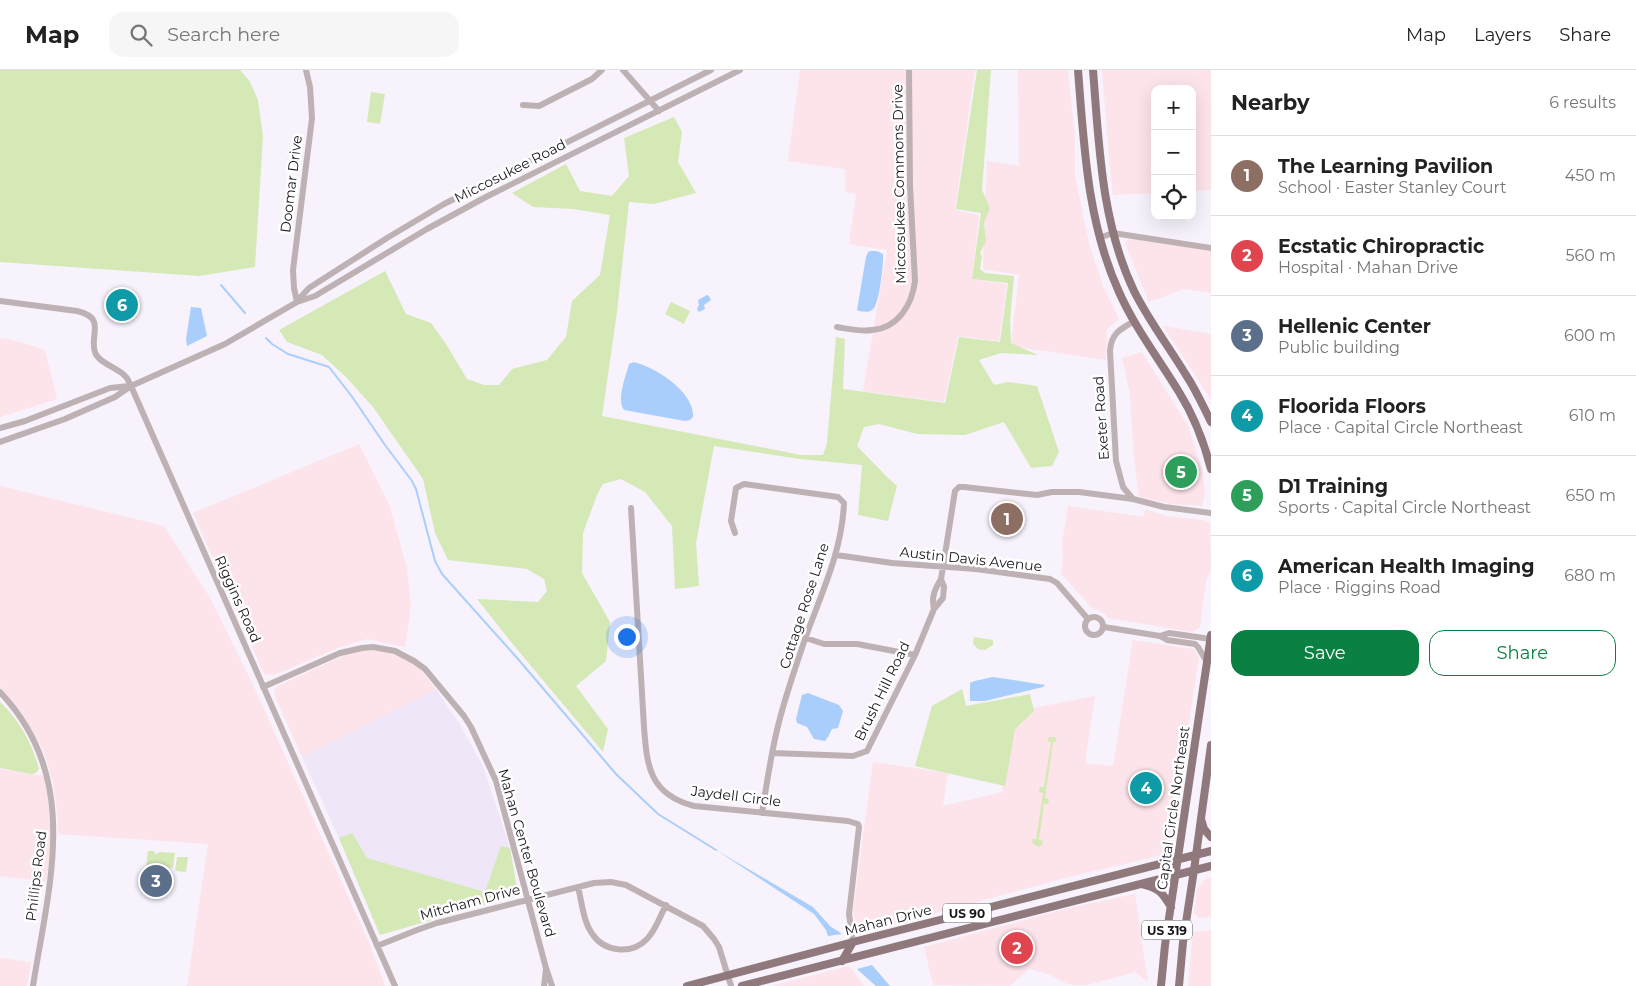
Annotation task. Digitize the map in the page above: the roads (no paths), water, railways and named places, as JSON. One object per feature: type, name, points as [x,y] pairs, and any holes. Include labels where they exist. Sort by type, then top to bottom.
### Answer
[{"type":"main road","points":[[1078,70],[1089,190],[1099,238],[1118,291],[1133,322],[1176,386],[1207,452],[1211,469]]},
{"type":"main road","points":[[1093,70],[1106,203],[1113,233],[1131,284],[1147,315],[1186,374],[1211,422]]},
{"type":"main road","points":[[1084,143],[1099,140]]},
{"type":"main road","points":[[1133,322],[1147,315]]},
{"type":"main road","name":"Capital Circle Northeast","points":[[1162,986],[1171,907],[1211,635]]},
{"type":"main road","name":"Capital Circle Northeast","points":[[1179,986],[1183,942],[1211,745]]},
{"type":"main road","points":[[1201,818],[1204,829],[1211,837]]},
{"type":"main road","name":"Mahan Drive","points":[[687,986],[1211,851]]},
{"type":"main road","name":"Mahan Drive","points":[[742,986],[1211,866]]},
{"type":"main road","points":[[1140,883],[1160,891],[1171,907]]},
{"type":"main road","points":[[1036,896],[1039,909]]},
{"type":"main road","points":[[829,948],[842,961],[852,942]]},
{"type":"street","name":"Doomar Drive","points":[[297,302],[293,270],[312,118],[310,87],[306,70]]},
{"type":"street","points":[[523,105],[539,106],[592,79],[602,70]]},
{"type":"street","points":[[623,70],[658,111]]},
{"type":"street","name":"Miccosukee Road","points":[[297,302],[309,288],[422,218],[511,170],[711,70]]},
{"type":"street","name":"Miccosukee Road","points":[[0,442],[65,419],[115,397],[131,386],[225,344],[297,302],[315,296],[427,229],[512,184],[740,70]]},
{"type":"street","name":"Miccosukee Commons Drive","points":[[837,327],[864,331],[884,328],[892,324],[904,313],[914,290],[910,185],[909,70]]},
{"type":"street","points":[[422,218],[427,229]]},
{"type":"street","points":[[1099,238],[1113,233],[1211,248]]},
{"type":"street","name":"Riggins Road","points":[[0,300],[87,314],[94,322],[94,348],[96,355],[125,376],[131,386],[395,986]]},
{"type":"street","name":"Exeter Road","points":[[1133,322],[1119,330],[1113,336],[1110,343],[1116,461],[1123,487],[1133,500]]},
{"type":"street","name":"Miccosukee Road","points":[[0,428],[25,421],[110,388],[131,386]]},
{"type":"street","name":"Cottage Rose Lane","points":[[735,533],[731,521],[734,493],[738,486],[744,484],[838,496],[844,503],[836,555],[806,638],[779,722],[762,813]]},
{"type":"street","name":"Brush Hill Road","points":[[772,753],[853,756],[867,751],[915,655],[934,609],[933,593],[941,579],[955,491],[959,487],[1037,496],[1052,492],[1079,492],[1133,500]]},
{"type":"street","points":[[1133,500],[1164,507],[1211,513]]},
{"type":"street","name":"Jaydell Circle","points":[[631,508],[644,726],[649,769],[660,788],[674,798],[694,806],[848,821],[858,824],[849,914],[852,942]]},
{"type":"street","name":"Austin Davis Avenue","points":[[836,555],[892,563],[991,571],[1050,579],[1057,582],[1088,619]]},
{"type":"street","name":"Austin Davis Avenue","points":[[1092,616],[1100,618],[1104,627],[1097,635],[1088,633],[1085,624],[1092,616]]},
{"type":"street","name":"Austin Davis Avenue","points":[[1104,627],[1195,644],[1207,662]]},
{"type":"street","name":"Austin Davis Avenue","points":[[1160,636],[1169,633],[1210,643]]},
{"type":"street","points":[[806,638],[824,644],[857,644],[915,655]]},
{"type":"street","name":"Mahan Center Boulevard","points":[[263,687],[340,653],[362,648],[373,647],[395,651],[414,660],[425,669],[464,716],[496,781],[552,986]]},
{"type":"street","name":"Phillips Road","points":[[0,692],[17,714],[35,744],[46,773],[53,810],[54,830],[51,874],[33,986]]},
{"type":"street","name":"Mitcham Drive","points":[[377,946],[424,928],[528,900],[603,882],[618,883],[639,891],[698,922],[709,932],[723,955],[731,986]]},
{"type":"street","points":[[578,887],[586,920],[593,935],[604,945],[616,949],[636,947],[647,939],[652,934],[666,906]]},
{"type":"street","name":"Mahan Center Boulevard","points":[[544,986],[546,968]]},
{"type":"water","points":[[870,251],[877,251],[883,254],[882,273],[876,305],[871,311],[863,312],[857,310],[866,257]]},
{"type":"water","points":[[707,295],[711,300],[704,305],[705,309],[699,312],[697,309],[699,305],[698,300]]},
{"type":"water","points":[[191,307],[201,308],[207,336],[187,346],[186,339]]},
{"type":"water","points":[[634,362],[652,369],[681,390],[692,408],[693,417],[685,421],[624,410],[621,400],[622,387],[629,364]]},
{"type":"water","points":[[992,677],[1045,685],[985,701],[970,701],[970,683]]},
{"type":"water","points":[[808,693],[839,705],[843,711],[838,728],[832,729],[825,741],[814,739],[807,727],[797,723],[796,719],[802,695]]},
{"type":"water","points":[[716,850],[813,907],[830,926],[842,934],[828,936],[826,930],[814,914]]},
{"type":"water","points":[[872,965],[890,986],[876,986],[857,969]]},
{"type":"waterway","points":[[221,285],[245,313]]},
{"type":"waterway","points":[[266,338],[288,354],[329,367],[412,481],[416,489],[435,561],[442,574],[518,659],[616,774],[658,814],[716,850]]},
{"type":"place","name":"American Health Imaging","points":[[122,305]]},
{"type":"place","name":"D1 Training","points":[[1181,472]]},
{"type":"place","name":"The Learning Pavilion","points":[[1007,519]]},
{"type":"place","name":"Floorida Floors","points":[[1146,788]]},
{"type":"place","name":"Hellenic Center","points":[[156,881]]},
{"type":"place","name":"Ecstatic Chiropractic","points":[[1017,948]]}]
